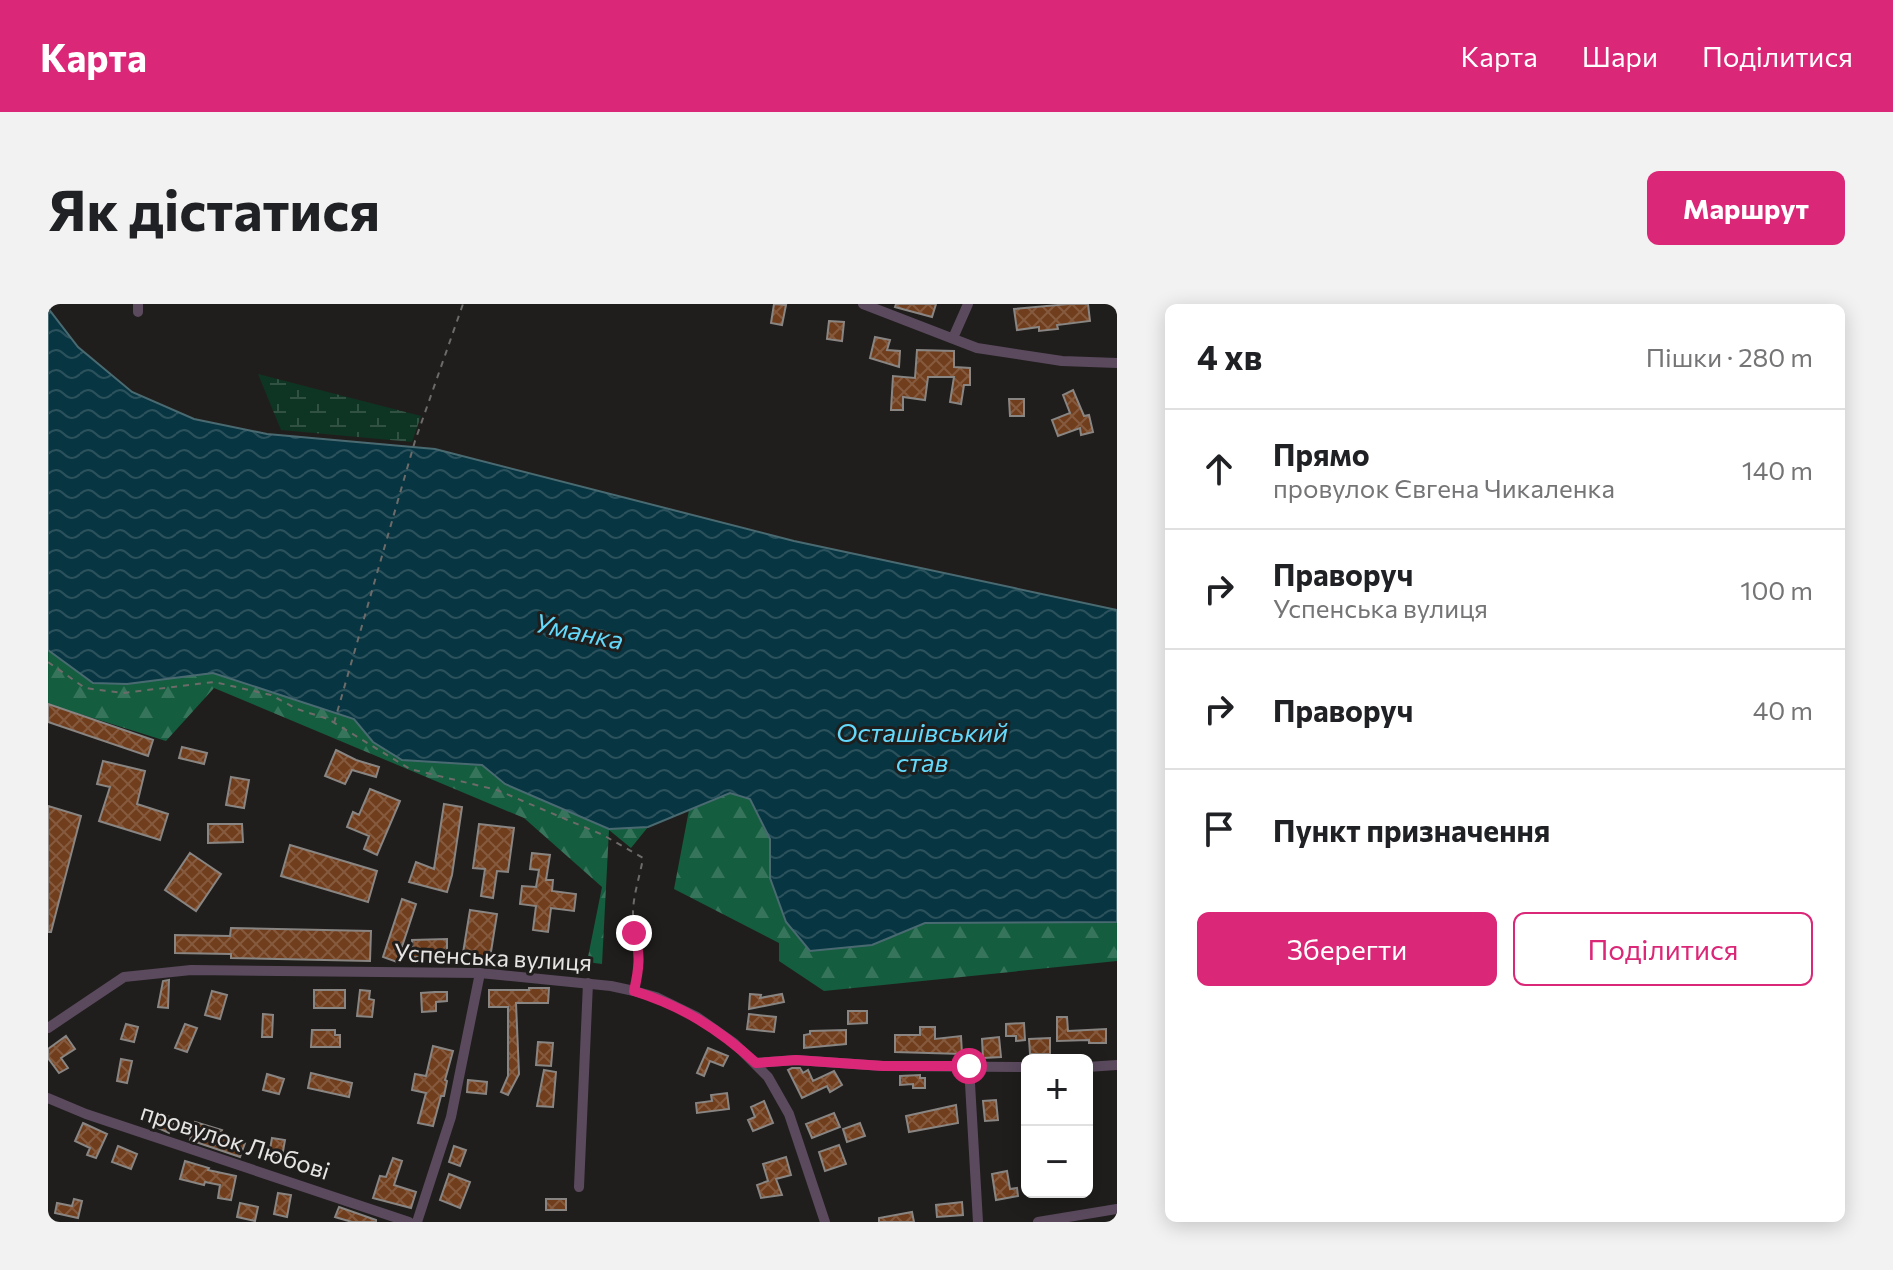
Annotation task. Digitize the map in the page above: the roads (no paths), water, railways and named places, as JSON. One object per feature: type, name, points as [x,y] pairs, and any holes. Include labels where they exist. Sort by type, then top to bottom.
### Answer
[{"type":"street","points":[[863,304],[977,348],[1062,361],[1117,363]]},
{"type":"street","points":[[953,338],[968,304]]},
{"type":"street","name":"Успенська вулиця","points":[[48,1028],[115,982],[132,974],[191,970],[480,973],[588,983],[634,991],[677,1006],[697,1017],[756,1063],[789,1114],[825,1222]]},
{"type":"street","points":[[417,1222],[451,1117],[480,973]]},
{"type":"street","points":[[579,1187],[588,983]]},
{"type":"street","points":[[756,1063],[796,1060],[883,1066],[1021,1067]]},
{"type":"street","points":[[1093,1067],[1117,1065]]},
{"type":"street","points":[[969,1066],[978,1222]]},
{"type":"street","name":"провулок Любові","points":[[48,1098],[86,1114],[409,1222]]},
{"type":"street","points":[[1045,1221],[1117,1209]]},
{"type":"water","name":"Осташівський став","points":[[48,308],[78,347],[132,392],[194,419],[267,434],[435,449],[794,541],[1117,610],[1117,922],[925,923],[872,945],[810,951],[786,922],[770,878],[770,839],[750,799],[730,793],[648,827],[609,829],[505,784],[482,765],[402,760],[373,742],[354,719],[213,673],[127,684],[93,683],[48,650]]},
{"type":"water label","name":"Уманка","points":[[579,632]]}]
